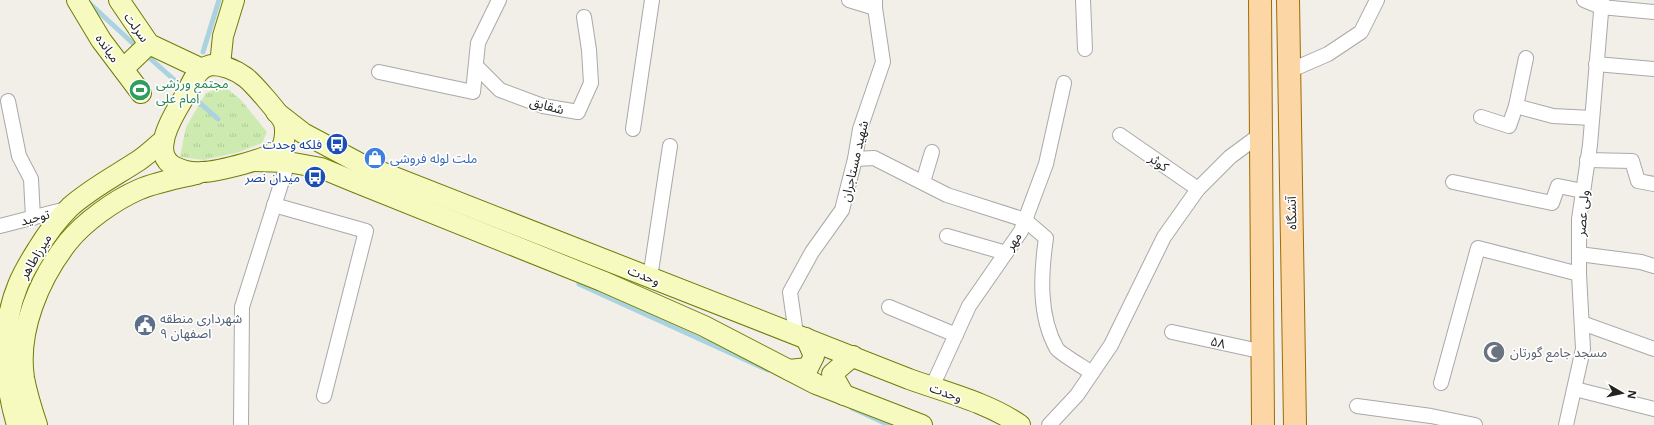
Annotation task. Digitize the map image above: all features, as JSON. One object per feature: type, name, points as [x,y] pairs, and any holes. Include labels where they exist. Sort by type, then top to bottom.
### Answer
[{"type":"main road","name":"میانده","points":[[77,0],[101,40],[141,93]]},
{"type":"main road","name":"سرلت","points":[[119,0],[144,49],[211,67]]},
{"type":"main road","points":[[211,67],[223,36],[234,0]]},
{"type":"main road","points":[[1260,0],[1264,352],[1263,425]]},
{"type":"main road","name":"آتشگاه","points":[[1288,0],[1295,425]]},
{"type":"main road","points":[[123,69],[144,49]]},
{"type":"main road","points":[[211,67],[230,68],[246,77],[276,112],[284,123],[285,136],[281,148],[270,155],[255,161],[202,172],[182,170],[173,166],[166,159],[164,140],[168,124],[195,77],[211,67]]},
{"type":"main road","name":"وحدت","points":[[276,112],[303,133],[362,164],[650,278],[994,411],[1020,425]]},
{"type":"main road","name":"میرزاطاهر","points":[[17,425],[12,406],[5,350],[8,319],[17,286],[29,262],[46,236],[70,208],[97,186],[139,160],[164,140]]},
{"type":"main road","name":"وحدت","points":[[255,161],[288,162],[321,168],[342,176],[602,281],[704,326],[816,384],[922,425]]},
{"type":"main road","name":"میرزاطاهر","points":[[37,425],[24,377],[24,349],[28,321],[38,292],[51,268],[68,242],[90,221],[114,203],[139,190],[202,172]]},
{"type":"main road","points":[[789,370],[808,368],[814,356],[801,336]]},
{"type":"main road","points":[[844,395],[832,374],[853,356]]},
{"type":"street","points":[[379,72],[473,92],[478,43],[499,0]]},
{"type":"street","points":[[633,129],[652,0]]},
{"type":"street","points":[[849,0],[875,4]]},
{"type":"street","points":[[1083,0],[1086,48]]},
{"type":"street","points":[[1289,71],[1328,54],[1361,32],[1377,0]]},
{"type":"street","points":[[1584,0],[1654,12]]},
{"type":"street","name":"شهید مستاجران","points":[[801,336],[790,292],[812,252],[842,210],[855,159],[860,129],[883,62],[875,4]]},
{"type":"street","name":"ولی عصر","points":[[1566,425],[1584,349],[1579,274],[1579,219],[1588,160],[1602,4]]},
{"type":"street","name":"شقایق","points":[[476,66],[500,90],[543,106],[578,112],[591,83],[589,50],[584,17]]},
{"type":"street","points":[[1481,117],[1509,126],[1516,106],[1526,58]]},
{"type":"street","points":[[1596,64],[1654,69]]},
{"type":"street","name":"مهر","points":[[932,387],[969,306],[1006,253],[1025,220],[1046,164],[1064,82]]},
{"type":"street","points":[[8,101],[19,156],[31,179],[33,218]]},
{"type":"street","points":[[1516,106],[1553,116],[1592,118]]},
{"type":"street","points":[[1049,425],[1077,395],[1111,345],[1164,237],[1198,189],[1230,157],[1261,134]]},
{"type":"street","name":"کوثر","points":[[1120,135],[1198,189]]},
{"type":"street","points":[[650,278],[670,146]]},
{"type":"street","points":[[923,182],[932,152]]},
{"type":"street","points":[[855,159],[874,158],[947,195],[1025,220],[1046,238],[1042,265],[1044,317],[1058,350],[1092,373]]},
{"type":"street","points":[[1588,160],[1632,160],[1638,181],[1654,184]]},
{"type":"street","points":[[241,425],[242,307],[288,162]]},
{"type":"street","points":[[1453,182],[1552,203],[1558,186],[1583,192]]},
{"type":"street","points":[[274,205],[366,231],[324,396]]},
{"type":"street","name":"توحید","points":[[0,226],[70,208]]},
{"type":"street","points":[[948,236],[1006,253]]},
{"type":"street","points":[[1441,383],[1478,248],[1579,274]]},
{"type":"street","points":[[1579,254],[1641,262],[1654,266]]},
{"type":"street","points":[[889,307],[956,335]]},
{"type":"street","points":[[1582,324],[1654,349]]},
{"type":"street","name":"۵۸","points":[[1172,332],[1264,352]]},
{"type":"street","points":[[1575,389],[1654,409]]},
{"type":"street","points":[[1357,406],[1431,416],[1475,425]]},
{"type":"green space","points":[[224,86],[241,100],[267,132],[262,143],[239,152],[204,160],[180,157],[186,127],[206,93]]},
{"type":"waterway","points":[[203,52],[219,0]]},
{"type":"waterway","points":[[88,2],[138,48]]},
{"type":"waterway","points":[[144,53],[180,85]]},
{"type":"waterway","points":[[191,95],[218,119]]},
{"type":"waterway","points":[[579,284],[768,370]]},
{"type":"waterway","points":[[852,408],[889,425]]},
{"type":"place","name":"مجتمع ورزشی امام علی","points":[[140,90]]},
{"type":"place","name":"فلکه وحدت","points":[[337,144]]},
{"type":"place","name":"ملت لوله فروشی","points":[[375,158]]},
{"type":"place","name":"میدان نصر","points":[[315,177]]},
{"type":"place","name":"شهرداری منطقه ۹ اصفهان","points":[[145,325]]},
{"type":"place","name":"مسجد جامع گورتان","points":[[1494,352]]}]
